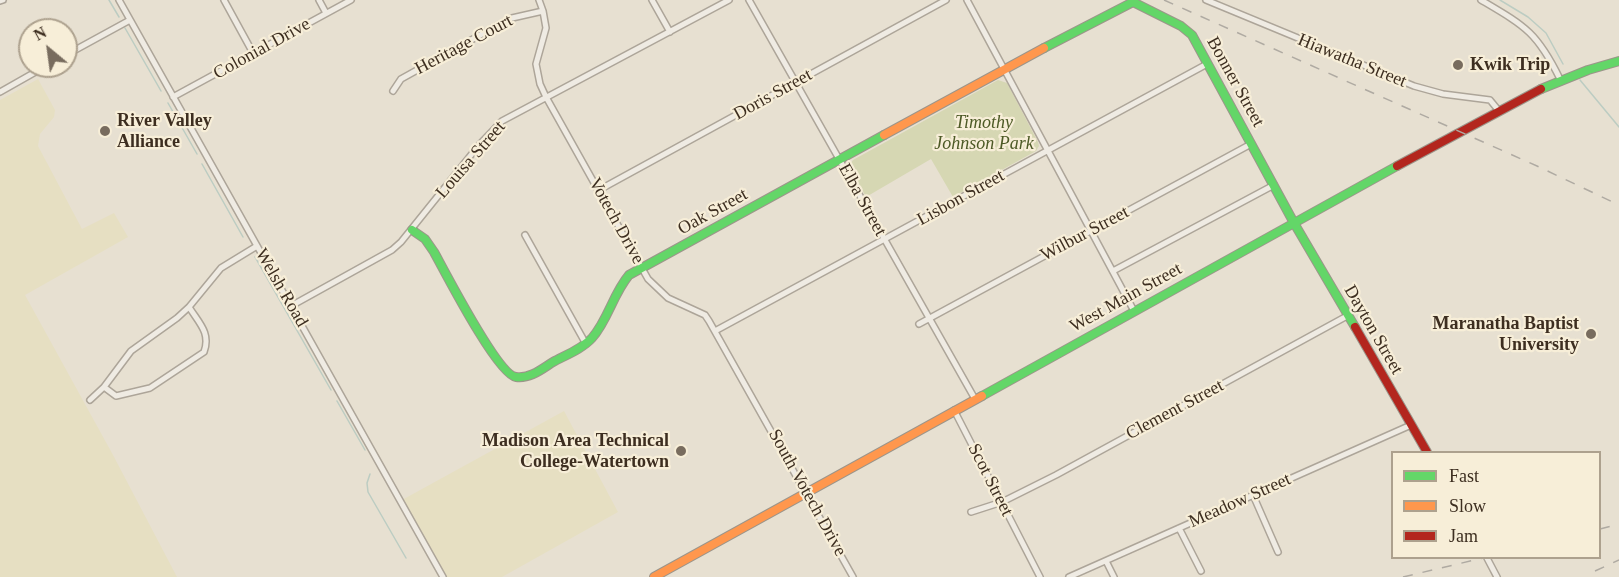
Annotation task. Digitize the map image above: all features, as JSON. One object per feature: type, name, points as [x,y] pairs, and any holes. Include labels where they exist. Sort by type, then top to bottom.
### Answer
[{"type":"street","name":"Welsh Road","points":[[118,0],[443,577]]},
{"type":"street","points":[[224,0],[254,53]]},
{"type":"street","points":[[319,0],[326,13]]},
{"type":"street","name":"Colonial Drive","points":[[173,97],[351,0]]},
{"type":"street","name":"Votech Drive","points":[[538,0],[546,28],[536,64],[540,84],[546,97],[648,279],[661,293],[705,315],[760,409]]},
{"type":"street","points":[[652,0],[670,32]]},
{"type":"street","name":"Louisa Street","points":[[291,306],[392,250],[412,230],[491,131],[513,114],[729,0]]},
{"type":"street","name":"Elba Street","points":[[749,0],[975,399]]},
{"type":"street","name":"Doris Street","points":[[599,190],[946,0]]},
{"type":"street","points":[[967,0],[1134,311]]},
{"type":"street","name":"Hiawatha Street","points":[[1206,0],[1414,86],[1443,94],[1490,100],[1499,111]]},
{"type":"street","points":[[1481,0],[1526,28],[1542,45],[1560,79]]},
{"type":"street","name":"Bonner Street","points":[[1113,11],[1133,2],[1181,26],[1192,35],[1294,223]]},
{"type":"street","name":"Heritage Court","points":[[393,91],[400,79],[500,24],[512,18],[543,11]]},
{"type":"street","name":"Oak Street","points":[[412,230],[425,239],[434,252],[490,351],[508,374],[514,377],[527,377],[586,344],[599,331],[629,275],[1113,11]]},
{"type":"street","points":[[78,48],[130,20]]},
{"type":"street","name":"West Main Street","points":[[654,577],[1499,111],[1560,79],[1619,61]]},
{"type":"street","name":"Lisbon Street","points":[[715,332],[1207,64]]},
{"type":"street","points":[[0,92],[25,78]]},
{"type":"street","name":"Wilbur Street","points":[[919,324],[1251,144]]},
{"type":"street","points":[[1113,271],[1274,185]]},
{"type":"street","name":"Dayton Street","points":[[1294,223],[1426,451]]},
{"type":"street","points":[[525,235],[586,344]]},
{"type":"street","points":[[90,400],[104,387],[138,344],[177,318],[189,307],[221,267],[257,246]]},
{"type":"street","points":[[104,387],[116,396],[150,388],[204,352],[207,342],[205,332],[189,307]]},
{"type":"street","name":"Clement Street","points":[[971,512],[1002,502],[1056,475],[1347,316]]},
{"type":"street","name":"South Votech Drive","points":[[760,409],[853,577]]},
{"type":"street","name":"Scot Street","points":[[954,410],[1040,577]]},
{"type":"street","name":"Meadow Street","points":[[1069,577],[1411,425]]},
{"type":"street","points":[[1253,495],[1278,552]]},
{"type":"street","points":[[1179,528],[1201,571]]},
{"type":"street","points":[[1488,559],[1497,577]]},
{"type":"street","points":[[1106,561],[1114,577]]},
{"type":"shaded area","points":[[38,79],[55,110],[54,117],[40,134],[38,146],[82,229],[114,213],[128,237],[25,295],[177,577],[0,577],[0,100]]},
{"type":"shaded area","points":[[564,411],[618,512],[502,577],[446,577],[402,500]]},
{"type":"green space","name":"Timothy Johnson Park","points":[[998,80],[1007,83],[1038,142],[1039,146],[1036,151],[953,197],[931,159],[866,197],[849,165],[853,160]]},
{"type":"waterway","points":[[109,0],[119,17]]},
{"type":"waterway","points":[[1500,0],[1528,17],[1546,33],[1563,64]]},
{"type":"waterway","points":[[125,28],[161,91]]},
{"type":"waterway","points":[[1580,80],[1619,127]]},
{"type":"waterway","points":[[168,103],[197,154]]},
{"type":"waterway","points":[[202,164],[243,237]]},
{"type":"waterway","points":[[255,257],[331,390]]},
{"type":"waterway","points":[[337,401],[365,450]]},
{"type":"waterway","points":[[370,474],[367,483],[368,492],[406,558]]},
{"type":"railway","points":[[1164,0],[1537,166],[1619,205]]},
{"type":"railway","points":[[1601,529],[1619,524]]},
{"type":"railway","points":[[1403,577],[1479,559]]},
{"type":"railway","points":[[1595,571],[1619,560]]},
{"type":"traffic: fast","points":[[1044,48],[1133,2],[1181,26],[1192,35],[1294,223],[1355,327]]},
{"type":"traffic: fast","points":[[1541,89],[1588,70],[1619,61]]},
{"type":"traffic: fast","points":[[412,230],[425,239],[434,252],[472,321],[497,359],[508,372],[516,377],[526,376],[536,373],[588,342],[598,331],[623,282],[629,275],[884,135]]},
{"type":"traffic: fast","points":[[982,396],[1397,166]]},
{"type":"traffic: slow","points":[[884,135],[1044,48]]},
{"type":"traffic: slow","points":[[654,577],[982,396]]},
{"type":"traffic: jam","points":[[1397,166],[1541,89]]},
{"type":"traffic: jam","points":[[1355,327],[1426,451]]},
{"type":"place","name":"Kwik Trip","points":[[1458,65]]},
{"type":"place","name":"River Valley Alliance","points":[[105,131]]},
{"type":"place","name":"Maranatha Baptist University","points":[[1591,334]]},
{"type":"place","name":"Madison Area Technical College-Watertown","points":[[681,451]]}]
